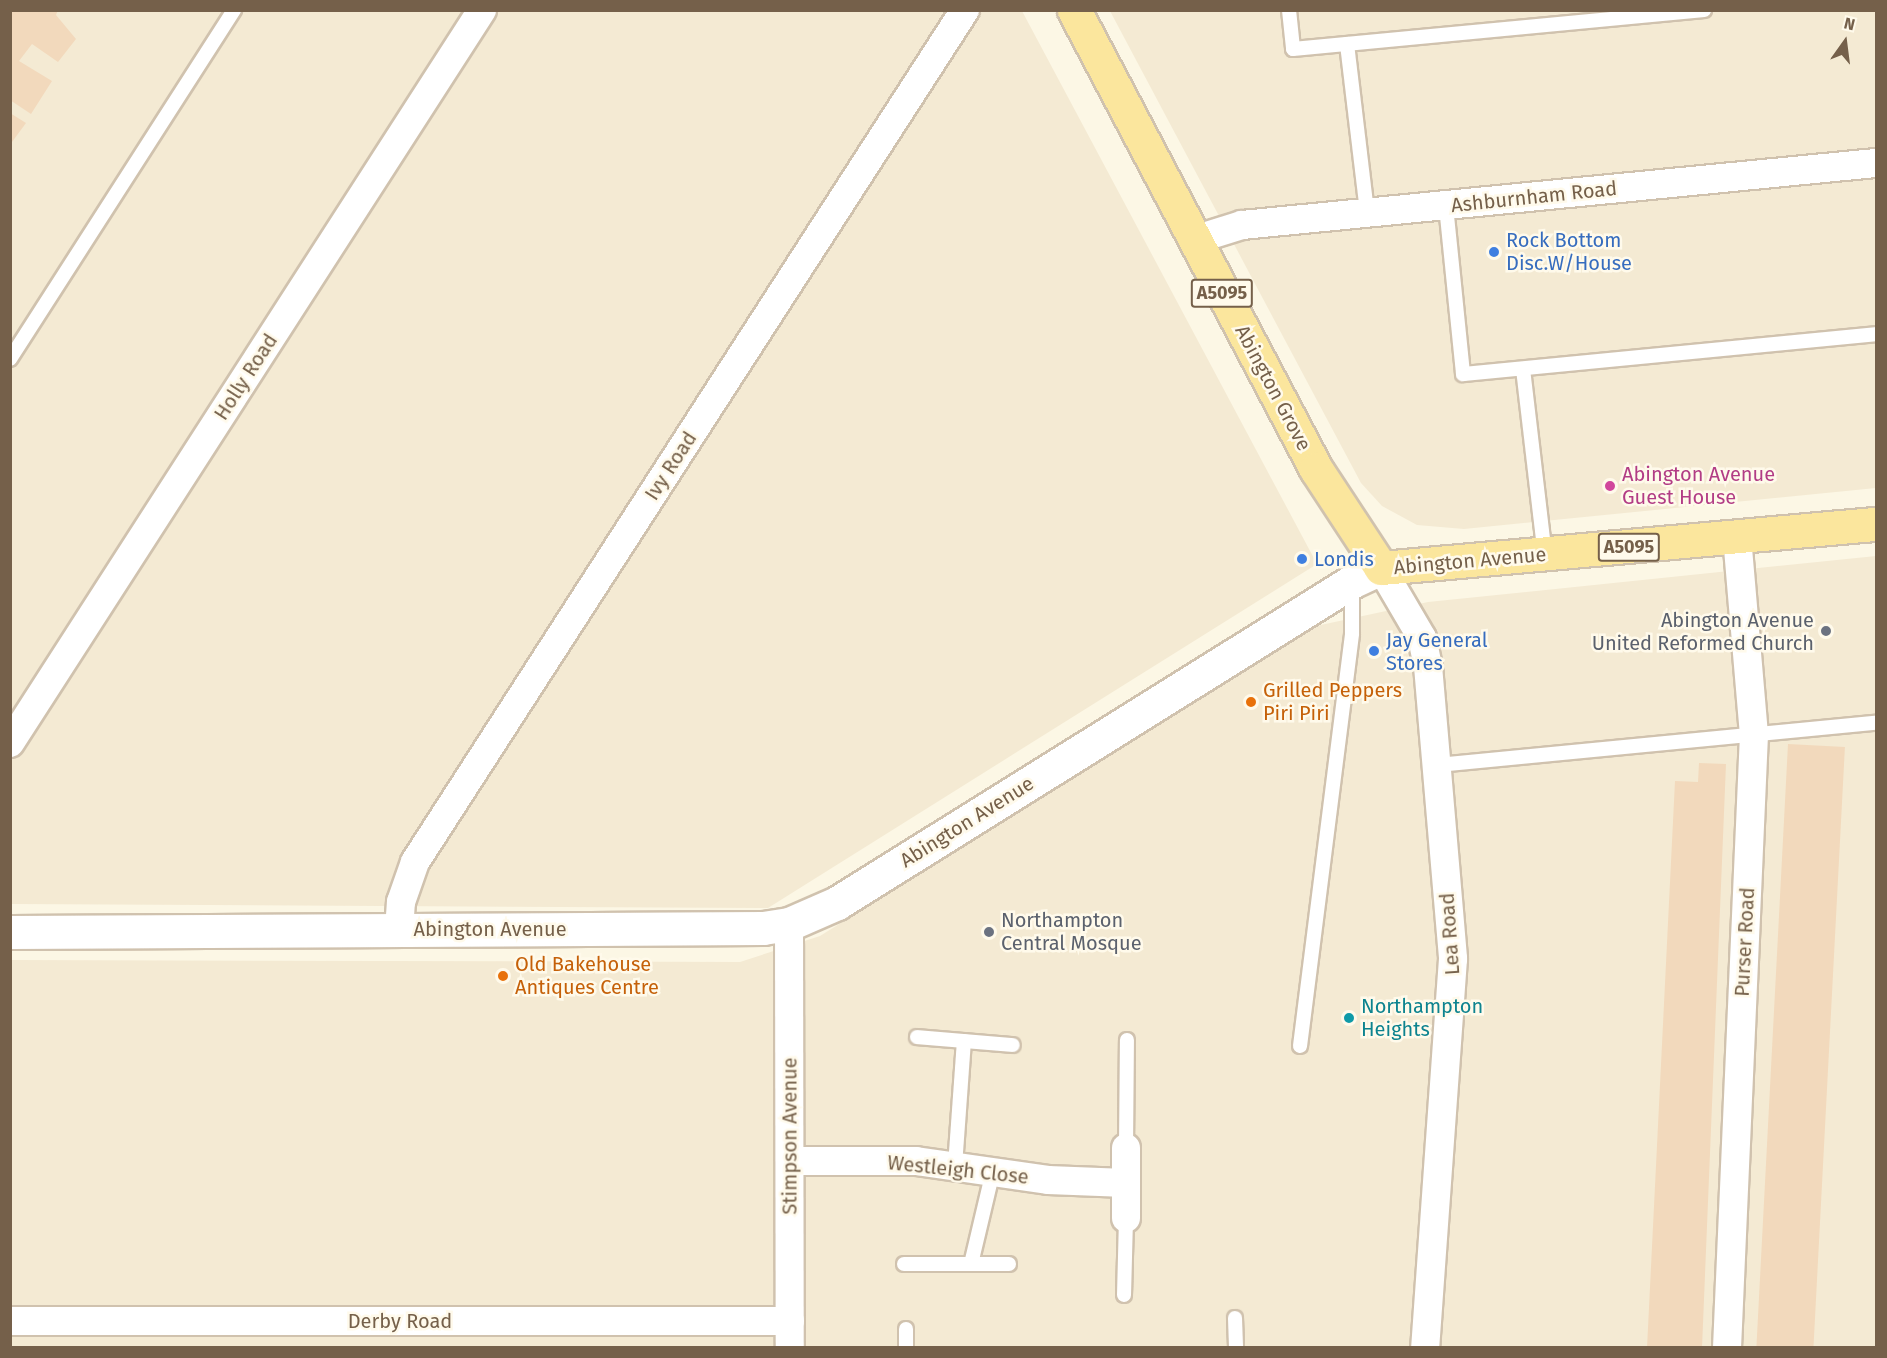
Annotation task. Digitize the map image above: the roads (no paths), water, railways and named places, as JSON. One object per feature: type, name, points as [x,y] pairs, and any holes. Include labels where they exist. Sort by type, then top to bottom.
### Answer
[{"type":"main road","name":"Abington Grove","points":[[1074,10],[1316,469],[1367,575]]},
{"type":"main road","name":"Abington Avenue","points":[[10,932],[399,930],[789,924],[837,903],[1367,575],[1545,555],[1876,524]]},
{"type":"street","name":"Holly Road","points":[[10,743],[483,10]]},
{"type":"street","name":"Ivy Road","points":[[399,930],[401,902],[415,862],[965,10]]},
{"type":"street","name":"Ashburnham Road","points":[[1194,240],[1242,225],[1876,163]]},
{"type":"street","name":"Purser Road","points":[[1727,1347],[1754,735],[1737,538]]},
{"type":"street","name":"Lea Road","points":[[1367,575],[1422,638],[1437,765],[1453,1001],[1425,1347]]},
{"type":"street","name":"Stimpson Avenue","points":[[789,924],[790,1334]]},
{"type":"street","points":[[1126,1148],[1126,1218]]},
{"type":"street","name":"Westleigh Close","points":[[790,1161],[916,1161],[1048,1180],[1126,1183]]},
{"type":"street","name":"Derby Road","points":[[10,1321],[790,1334]]},
{"type":"lane","points":[[10,359],[234,10]]},
{"type":"lane","points":[[1289,10],[1293,49],[1704,10]]},
{"type":"lane","points":[[1347,44],[1367,213]]},
{"type":"lane","points":[[1446,206],[1463,374],[1876,334]]},
{"type":"lane","points":[[1523,369],[1545,555]]},
{"type":"lane","points":[[1300,1046],[1352,633],[1367,575]]},
{"type":"lane","points":[[1437,765],[1876,723]]},
{"type":"lane","points":[[916,1037],[1013,1045]]},
{"type":"lane","points":[[1126,1148],[1127,1040]]},
{"type":"lane","points":[[955,1166],[964,1041]]},
{"type":"lane","points":[[971,1264],[993,1171]]},
{"type":"lane","points":[[1124,1295],[1126,1218]]},
{"type":"lane","points":[[904,1264],[1009,1264]]},
{"type":"lane","points":[[1235,1318],[1236,1347]]},
{"type":"lane","points":[[906,1329],[906,1347]]},
{"type":"place","name":"Rock Bottom Disc.W/House","points":[[1494,252]]},
{"type":"place","name":"Abington Avenue Guest House","points":[[1610,486]]},
{"type":"place","name":"Londis","points":[[1302,559]]},
{"type":"place","name":"Abington Avenue United Reformed Church","points":[[1826,631]]},
{"type":"place","name":"Jay General Stores","points":[[1374,651]]},
{"type":"place","name":"Grilled Peppers Piri Piri","points":[[1251,702]]},
{"type":"place","name":"Northampton Central Mosque","points":[[989,932]]},
{"type":"place","name":"Old Bakehouse Antiques Centre","points":[[503,976]]},
{"type":"place","name":"Northampton Heights","points":[[1349,1018]]}]
